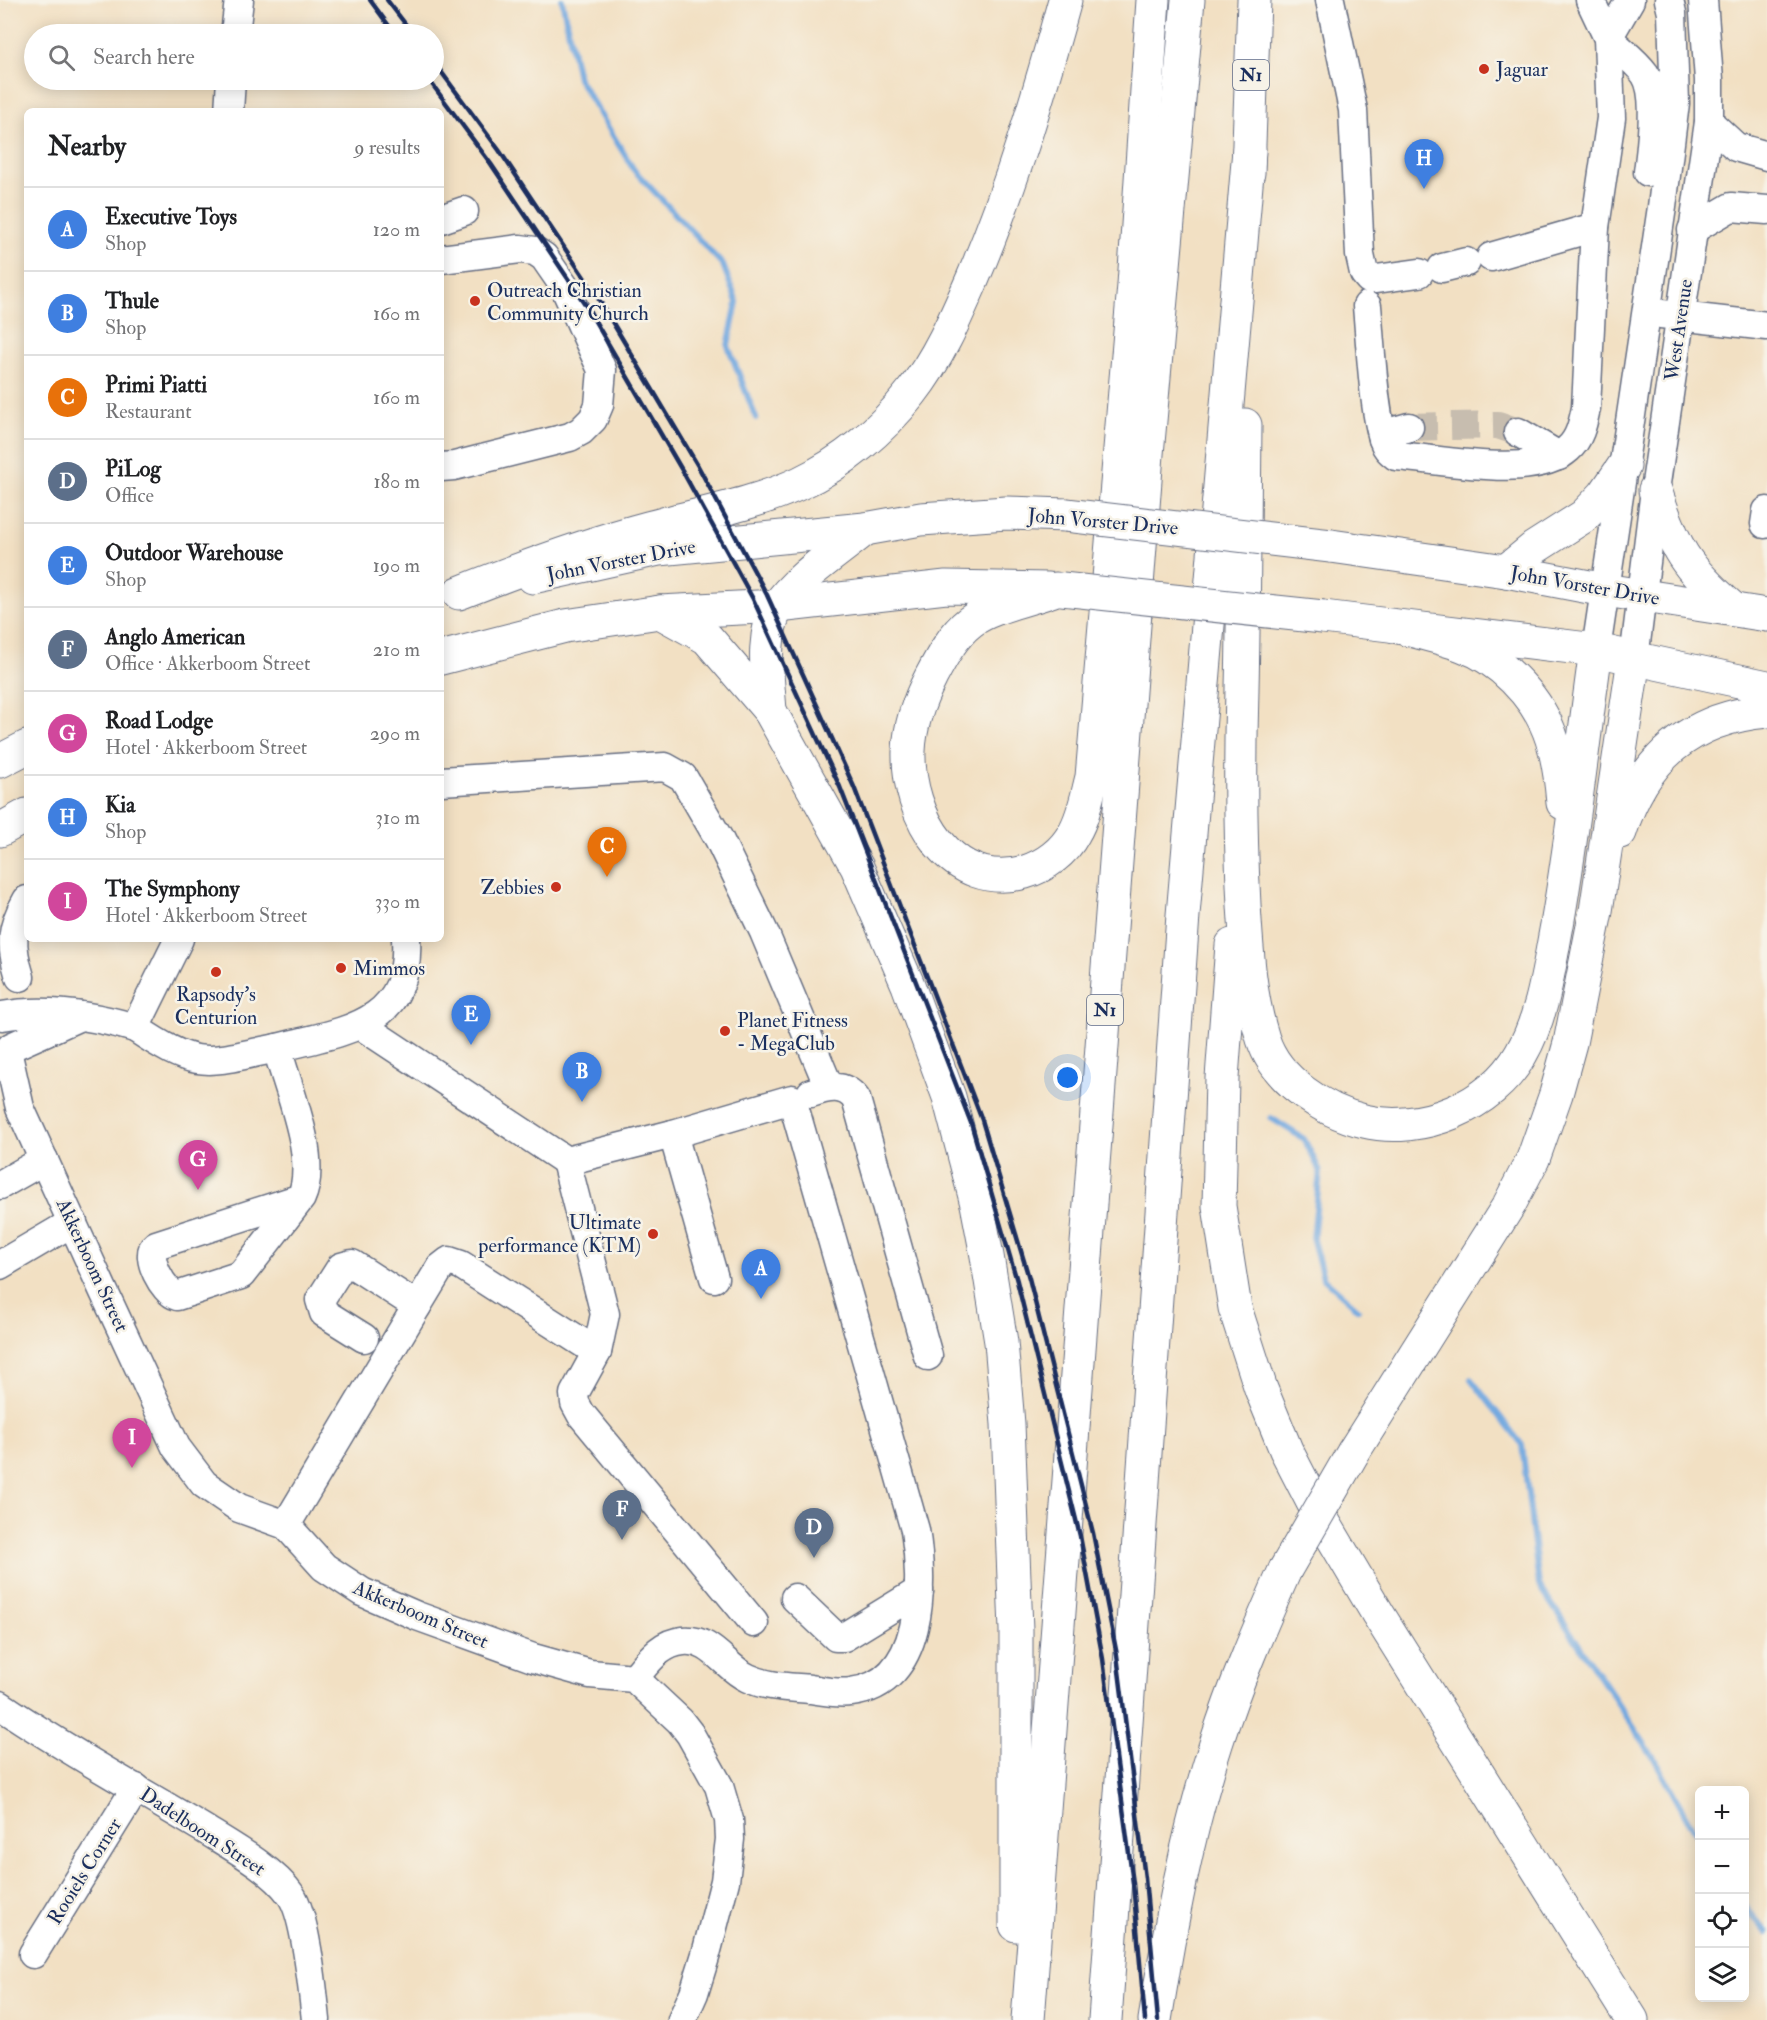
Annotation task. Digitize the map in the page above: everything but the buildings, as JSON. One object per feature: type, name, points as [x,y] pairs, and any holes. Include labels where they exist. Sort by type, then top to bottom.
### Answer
[{"type":"main road","points":[[450,596],[551,556],[760,498],[800,483],[843,458],[883,425],[912,392],[939,350],[962,302],[1006,192],[1065,0]]},
{"type":"main road","points":[[1059,589],[981,616],[962,629],[940,659],[918,703],[910,738],[909,753],[916,800],[935,840],[952,858],[967,867],[994,877],[1011,876],[1035,868],[1062,849],[1079,823],[1092,777],[1132,308],[1153,0]]},
{"type":"main road","name":"N1","points":[[1028,2020],[1147,454],[1188,0]]},
{"type":"main road","name":"N1","points":[[1105,2020],[1183,915],[1249,150],[1254,0]]},
{"type":"main road","points":[[1249,150],[1240,832],[1222,1078],[1219,1206],[1235,1308],[1261,1389],[1286,1450],[1320,1516],[1378,1614],[1632,2020]]},
{"type":"main road","points":[[1506,571],[1534,548],[1584,516],[1604,495],[1624,465]]},
{"type":"main road","points":[[1655,490],[1670,535],[1682,558],[1732,608]]},
{"type":"main road","name":"John Vorster Drive","points":[[450,596],[659,549],[865,529],[921,519],[996,513],[1066,515],[1331,546],[1506,571],[1605,590],[1767,615]]},
{"type":"main road","points":[[770,711],[767,651],[778,606],[808,576],[865,529]]},
{"type":"main road","points":[[444,657],[565,626],[660,612],[778,606],[946,587],[1059,589],[1323,617],[1596,650],[1767,687]]},
{"type":"main road","points":[[660,612],[707,638],[770,711],[857,867],[901,967],[949,1097],[977,1204],[1001,1342],[1013,1519],[1016,1630],[1016,2020]]},
{"type":"main road","points":[[1395,626],[1464,645],[1494,662],[1512,678],[1536,707],[1549,730],[1560,769],[1568,862]]},
{"type":"main road","points":[[1240,832],[1253,1001],[1264,1043],[1289,1081],[1332,1109],[1373,1123],[1424,1122],[1454,1112],[1492,1089],[1512,1069],[1523,1052],[1540,1007],[1568,862],[1596,650]]},
{"type":"main road","points":[[1155,2020],[1170,1925],[1195,1816],[1235,1689],[1285,1570],[1354,1451],[1500,1220],[1533,1159],[1570,1043],[1596,911],[1634,659]]},
{"type":"main road","points":[[1596,911],[1624,819],[1649,770],[1666,752],[1695,730],[1727,718],[1767,711]]},
{"type":"main road","points":[[0,761],[24,749]]},
{"type":"main road","points":[[0,830],[24,817]]},
{"type":"street","points":[[236,24],[239,0]]},
{"type":"street","points":[[1330,0],[1353,110],[1360,255],[1364,273],[1369,279],[1454,265],[1595,227]]},
{"type":"street","points":[[1590,0],[1608,38],[1645,75],[1652,97],[1650,159],[1643,223],[1643,275],[1648,312],[1767,326]]},
{"type":"street","points":[[1367,306],[1383,439],[1390,452],[1396,456],[1481,464],[1533,465],[1559,456],[1569,449],[1578,436],[1586,408],[1595,227],[1611,118],[1608,38],[1630,0]]},
{"type":"street","name":"West Avenue","points":[[1596,650],[1648,312],[1675,103],[1672,13],[1669,0]]},
{"type":"street","name":"West Avenue","points":[[1634,659],[1655,490],[1708,122],[1708,9]]},
{"type":"street","points":[[229,108],[230,90]]},
{"type":"street","points":[[1708,122],[1736,147],[1767,156]]},
{"type":"street","points":[[1692,230],[1731,207],[1767,210]]},
{"type":"street","points":[[444,259],[520,249],[535,251],[544,257],[564,286],[602,370],[603,387],[593,419],[581,431],[570,437],[454,466],[444,466]]},
{"type":"street","points":[[1383,439],[1395,430],[1409,427]]},
{"type":"street","points":[[1518,432],[1559,456]]},
{"type":"street","points":[[444,781],[665,767],[683,777],[719,839],[752,905],[829,1087]]},
{"type":"street","points":[[20,977],[12,951],[14,925],[24,906]]},
{"type":"street","points":[[135,1028],[176,942]]},
{"type":"street","points":[[1,1015],[46,1011],[135,1028],[162,1046],[199,1061],[211,1062],[362,1026],[386,1006],[398,990],[404,975],[406,942]]},
{"type":"street","name":"Akkerboom Street","points":[[1,1015],[12,1035],[6,1055],[20,1108],[186,1464],[204,1484],[222,1499],[258,1517],[286,1525],[330,1572],[362,1592],[417,1616],[564,1667],[590,1674],[634,1678]]},
{"type":"street","points":[[6,1055],[80,1016]]},
{"type":"street","points":[[362,1026],[566,1161],[605,1314],[597,1352],[574,1394],[575,1403],[581,1414],[754,1623]]},
{"type":"street","points":[[277,1048],[304,1139],[308,1172],[307,1185],[301,1198],[241,1275],[177,1296],[167,1290],[150,1258],[151,1250],[156,1245],[301,1198]]},
{"type":"street","name":"Akkerboom Street","points":[[0,1087],[20,1108]]},
{"type":"street","points":[[566,1161],[673,1134],[829,1087],[842,1088],[856,1099],[928,1356]]},
{"type":"street","points":[[682,2020],[694,1993],[725,1881],[730,1839],[729,1820],[719,1786],[690,1734],[680,1721],[634,1678],[662,1648],[684,1640],[710,1647],[736,1671],[755,1681],[837,1692],[859,1691],[876,1684],[901,1662],[912,1638],[919,1591],[920,1565],[915,1530],[792,1099]]},
{"type":"street","points":[[673,1134],[714,1278]]},
{"type":"street","points":[[0,1185],[44,1160]]},
{"type":"street","points":[[0,1264],[73,1222]]},
{"type":"street","points":[[286,1525],[440,1268],[448,1262],[453,1262],[597,1352]]},
{"type":"street","points":[[364,1338],[324,1313],[321,1307],[320,1300],[341,1267],[352,1264],[417,1306]]},
{"type":"street","points":[[795,1598],[836,1637],[844,1637],[919,1591]]},
{"type":"street","name":"Dadelboom Street","points":[[0,1705],[233,1848],[276,1878],[292,1896],[308,1954],[316,2020]]},
{"type":"street","name":"Rooiels Corner","points":[[33,1954],[136,1788]]},
{"type":"waterway","points":[[562,0],[578,78],[634,170],[723,265],[737,302],[728,346],[756,418]]},
{"type":"waterway","points":[[1271,1118],[1304,1139],[1320,1171],[1313,1240],[1323,1278],[1358,1309]]},
{"type":"waterway","points":[[1471,1379],[1522,1445],[1539,1585],[1654,1758],[1699,1840]]},
{"type":"waterway","points":[[1749,1911],[1767,1933]]},
{"type":"tunnel","points":[[1409,427],[1498,425],[1518,432]]},
{"type":"railway","points":[[370,0],[388,24]]},
{"type":"railway","points":[[387,0],[405,24]]},
{"type":"railway","points":[[444,76],[499,150],[598,298],[698,466],[767,595],[854,787],[982,1120],[1029,1278],[1093,1533],[1117,1655],[1145,1878],[1158,2020]]},
{"type":"railway","points":[[436,90],[491,164],[585,304],[683,472],[753,599],[840,787],[971,1123],[1017,1281],[1080,1536],[1103,1659],[1133,1883],[1145,2020]]},
{"type":"place","name":"Jaguar","points":[[1484,69]]},
{"type":"place","name":"Kia","points":[[1424,189]]},
{"type":"place","name":"Outreach Christian Community Church","points":[[475,301]]},
{"type":"place","name":"Primi Piatti","points":[[607,877]]},
{"type":"place","name":"Zebbies","points":[[556,887]]},
{"type":"place","name":"Mimmos","points":[[341,968]]},
{"type":"place","name":"Rapsody's Centurion","points":[[216,972]]},
{"type":"place","name":"Planet Fitness - MegaClub","points":[[725,1031]]},
{"type":"place","name":"Outdoor Warehouse","points":[[471,1045]]},
{"type":"place","name":"Thule","points":[[582,1102]]},
{"type":"place","name":"Road Lodge","points":[[198,1190]]},
{"type":"place","name":"Ultimate performance (KTM)","points":[[653,1234]]},
{"type":"place","name":"Executive Toys","points":[[761,1299]]},
{"type":"place","name":"The Symphony","points":[[132,1468]]},
{"type":"place","name":"Anglo American","points":[[622,1540]]},
{"type":"place","name":"PiLog","points":[[814,1558]]}]
